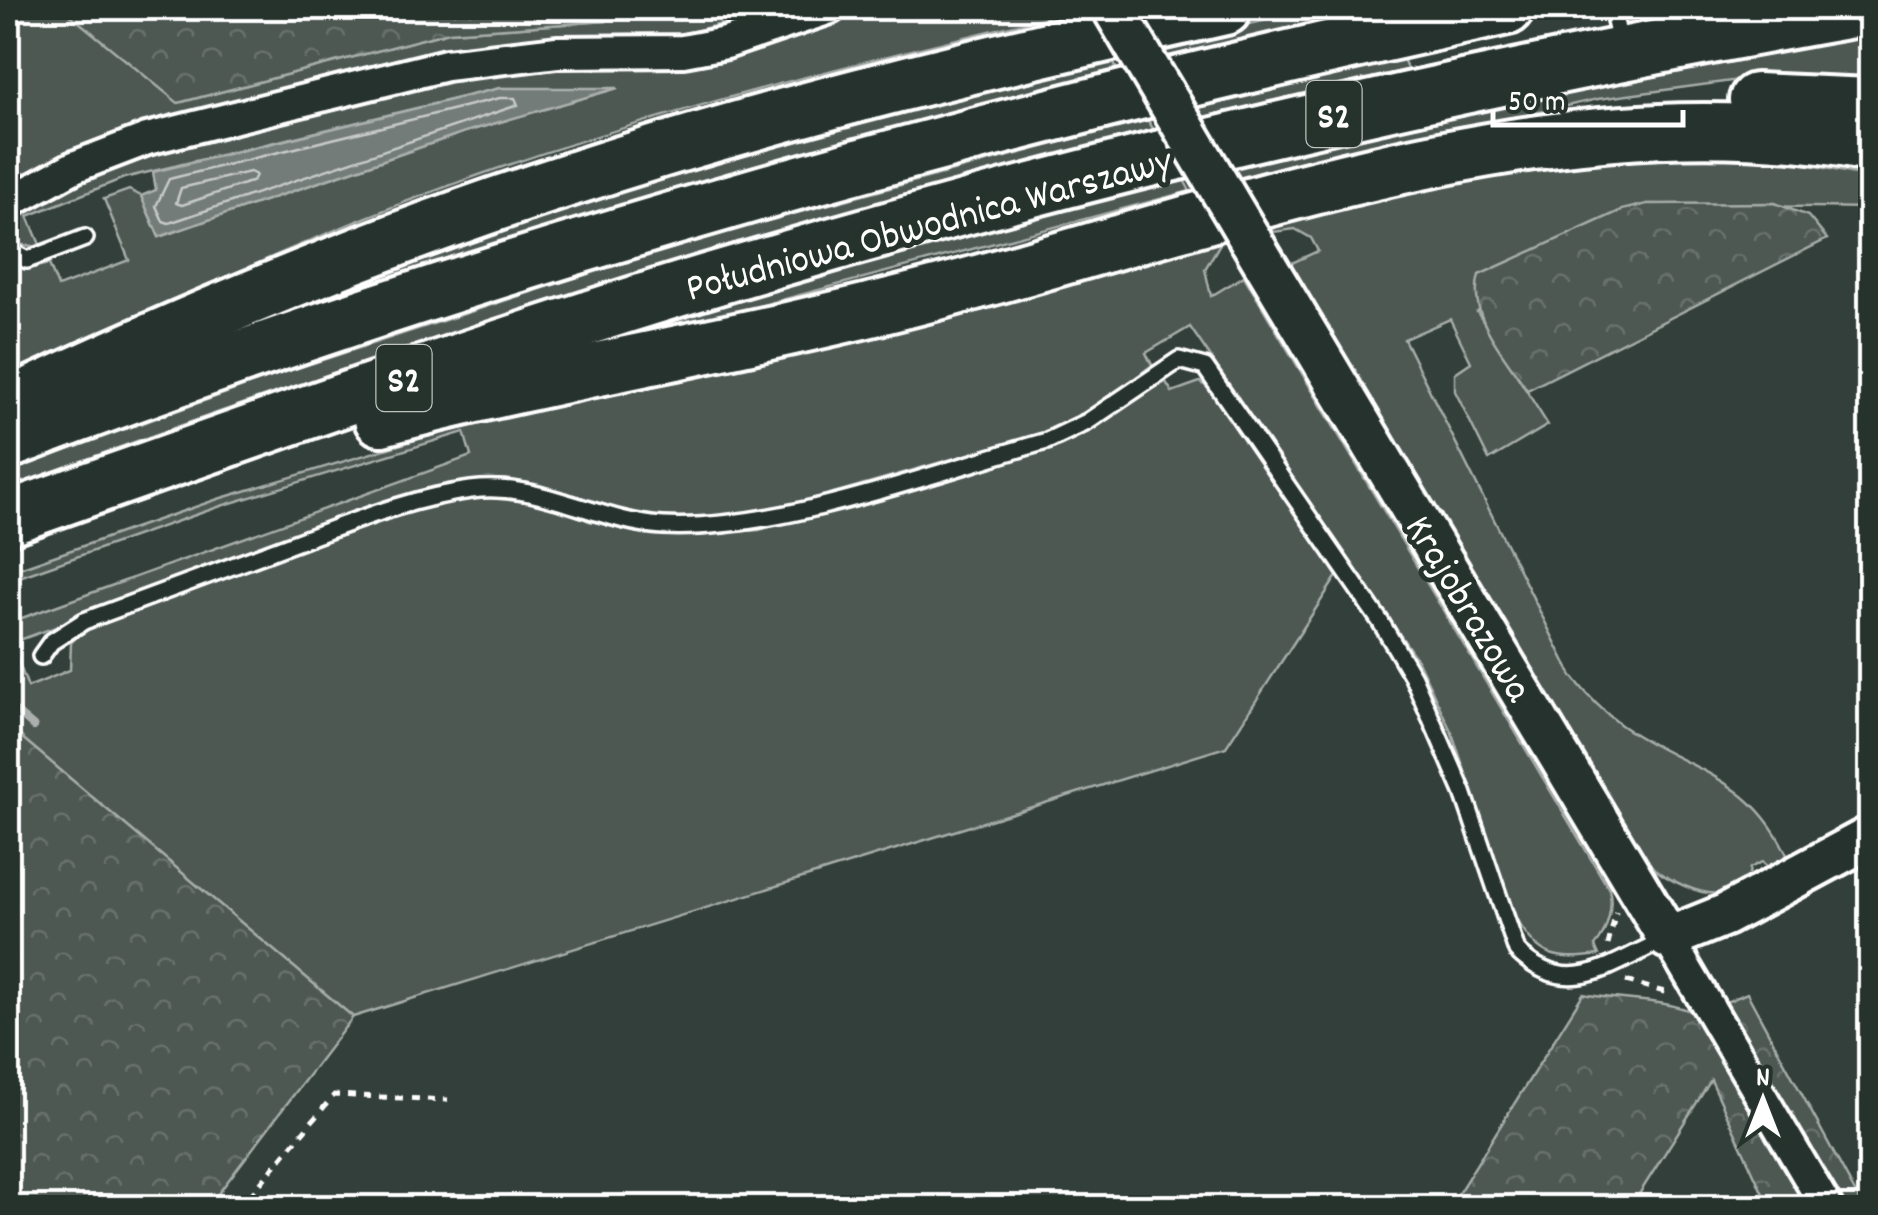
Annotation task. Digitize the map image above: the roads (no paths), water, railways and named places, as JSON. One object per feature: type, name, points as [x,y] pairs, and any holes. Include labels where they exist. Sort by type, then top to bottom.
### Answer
[{"type":"highway","points":[[8,405],[220,307],[569,179],[834,102],[1225,8]]},
{"type":"highway","name":"Południowa Obwodnica Warszawy","points":[[8,442],[361,316],[668,219],[1208,75],[1507,8]]},
{"type":"highway","name":"Południowa Obwodnica Warszawy","points":[[8,519],[382,385],[710,280],[1283,126],[1617,31],[1870,8]]},
{"type":"highway","points":[[8,519],[459,399],[891,305],[1306,193],[1468,142],[1625,111],[1776,100],[1870,105]]},
{"type":"highway","points":[[1306,193],[1517,146],[1621,131],[1710,129],[1870,145]]},
{"type":"street","points":[[8,203],[74,167],[147,139],[429,69],[558,52],[683,51],[726,43],[830,8]]},
{"type":"street","name":"Krajobrazowa","points":[[1114,8],[1668,938],[1820,1204]]},
{"type":"street","points":[[1668,938],[1725,915],[1870,837]]},
{"type":"lane","points":[[8,250],[27,260],[85,238]]},
{"type":"lane","points":[[42,656],[51,642],[84,621],[414,499],[476,489],[535,493],[600,516],[662,526],[702,526],[781,515],[1047,441],[1087,422],[1179,360],[1205,367],[1380,621],[1414,678],[1457,776],[1516,951],[1532,966],[1568,977],[1593,973],[1668,938]]},
{"type":"water","points":[[500,88],[618,88],[465,132],[159,237],[141,196],[156,190],[153,172]]},
{"type":"waterway","points":[[8,705],[34,727]]}]
